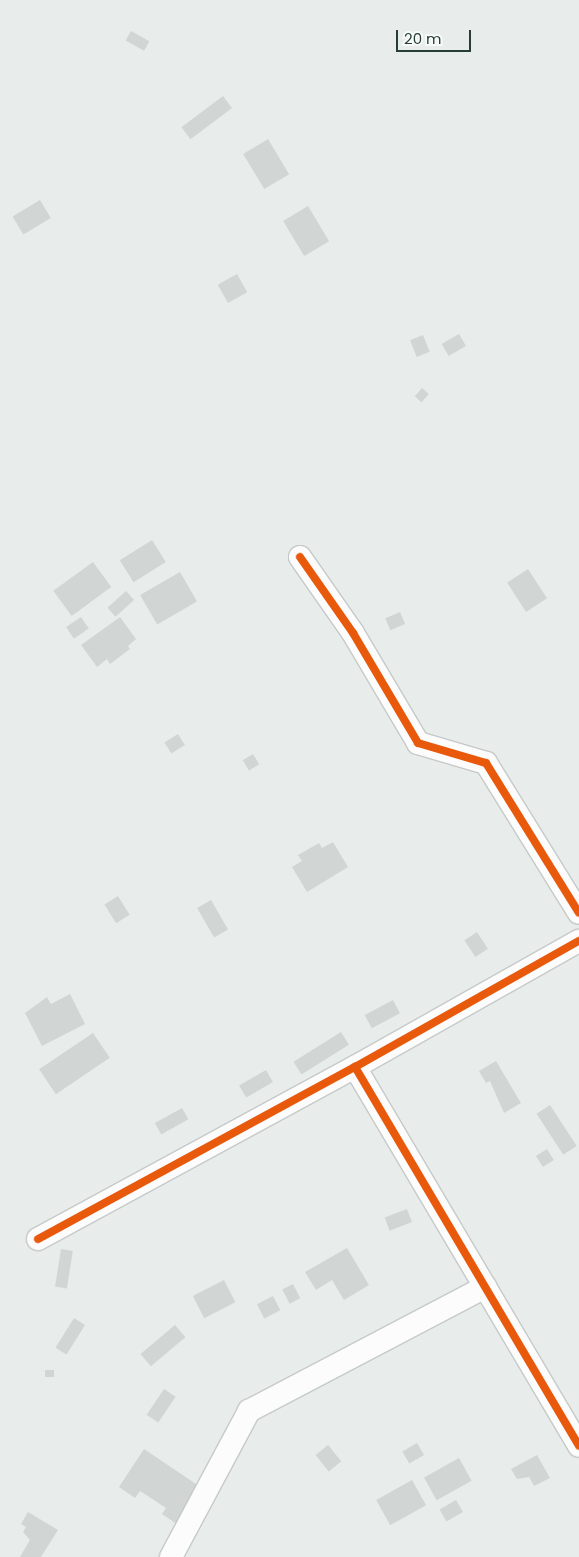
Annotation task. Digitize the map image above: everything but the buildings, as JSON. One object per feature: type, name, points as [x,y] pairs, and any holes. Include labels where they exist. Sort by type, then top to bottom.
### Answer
[{"type":"street","points":[[300,556],[353,633],[418,743],[486,763],[579,913]]},
{"type":"street","points":[[38,1239],[355,1067],[579,941]]},
{"type":"street","points":[[355,1067],[579,1446]]},
{"type":"street","points":[[171,1557],[249,1411],[485,1287]]},
{"type":"cycle path","points":[[300,557],[353,633],[418,743],[486,763],[579,913]]},
{"type":"cycle path","points":[[38,1239],[355,1067],[579,941]]},
{"type":"cycle path","points":[[355,1067],[579,1446]]}]
